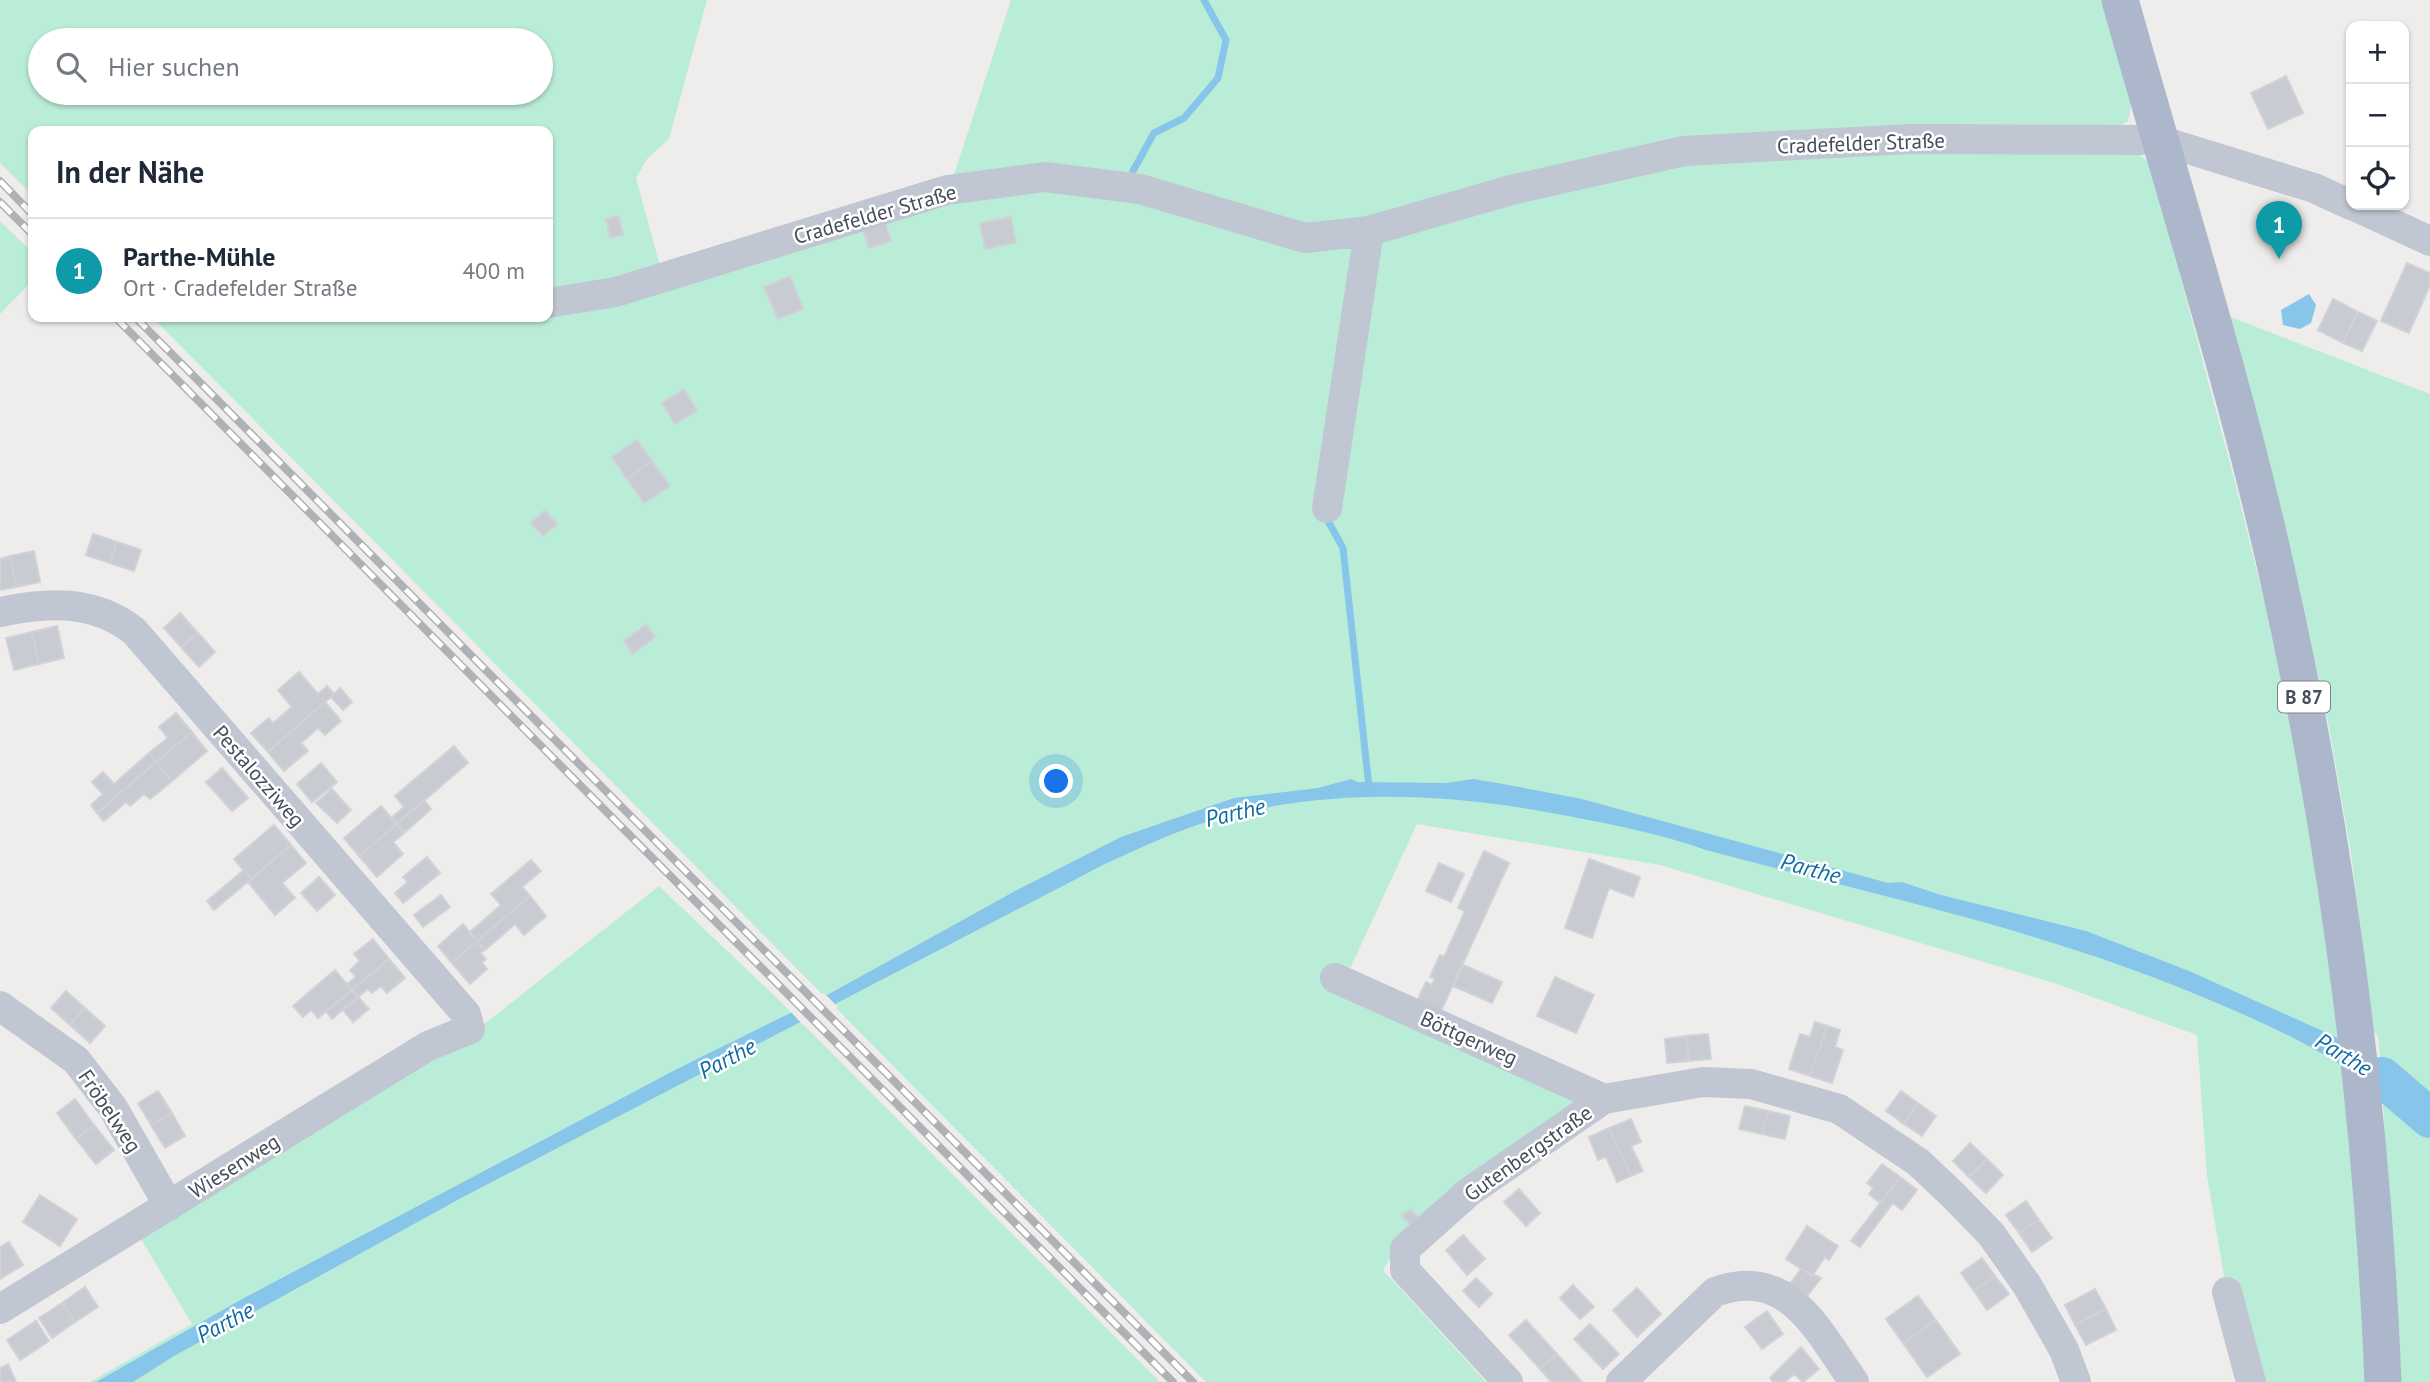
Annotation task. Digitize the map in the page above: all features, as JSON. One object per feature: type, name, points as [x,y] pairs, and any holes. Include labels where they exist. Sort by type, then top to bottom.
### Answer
[{"type":"main road","name":"B 87","points":[[2120,0],[2228,377],[2276,565],[2317,759],[2357,1022],[2367,1113],[2383,1382]]},
{"type":"street","name":"Cradefelder Straße","points":[[553,302],[616,292],[947,190],[1045,177],[1140,189],[1305,237],[1369,232],[1511,190],[1684,151],[1909,139],[2159,140],[2314,188],[2346,203]]},
{"type":"street","name":"Cradefelder Straße","points":[[2362,210],[2430,241]]},
{"type":"street","points":[[1327,508],[1369,232]]},
{"type":"street","name":"Pestalozziweg","points":[[0,612],[55,603],[111,617],[134,631],[466,1014],[470,1029]]},
{"type":"street","name":"Böttgerweg","points":[[1335,978],[1604,1099]]},
{"type":"street","name":"Fröbelweg","points":[[0,1006],[76,1060],[113,1108],[169,1206]]},
{"type":"street","name":"Wiesenweg","points":[[0,1309],[428,1046],[470,1029]]},
{"type":"street","name":"Gutenbergstraße","points":[[1507,1382],[1405,1270],[1405,1249],[1469,1192],[1604,1099],[1703,1082],[1751,1084],[1839,1109],[1918,1162],[1991,1234],[2040,1306],[2064,1350],[2076,1382]]},
{"type":"street","points":[[1621,1382],[1716,1292],[1732,1286],[1751,1284],[1771,1288],[1802,1309],[1854,1382]]},
{"type":"street","points":[[2227,1292],[2251,1382]]},
{"type":"green space","points":[[0,0],[707,0],[669,139],[647,159],[636,178],[663,277],[949,190],[1011,0],[2103,0],[2132,103],[2128,121],[2118,127],[2133,150],[2150,163],[2236,486],[2294,723],[2352,1103],[2366,1382],[2242,1382],[2207,1176],[2197,1035],[2054,983],[1660,865],[1417,824],[1347,975],[1602,1087],[1405,1234],[1383,1270],[1486,1382],[1206,1382],[157,322],[553,322],[553,126],[28,126],[28,191],[0,163]]},
{"type":"green space","points":[[0,221],[28,248],[28,285],[0,314]]},
{"type":"green space","points":[[2228,316],[2430,394],[2430,1382],[2400,1382],[2380,1055],[2378,1036],[2374,1032],[2351,853],[2330,733],[2300,589]]},
{"type":"green space","points":[[659,886],[779,1000],[1160,1382],[90,1382],[192,1324],[141,1239],[469,1036]]},
{"type":"water","points":[[2309,294],[2316,305],[2311,323],[2300,329],[2283,325],[2281,310]]},
{"type":"water","points":[[1351,779],[1358,782],[1446,783],[1473,779],[1582,799],[1888,883],[1902,882],[1941,895],[2086,931],[2189,971],[2334,1036],[2371,1059],[2426,1104],[2416,1121],[2390,1099],[2337,1063],[2253,1019],[2193,993],[2074,949],[1952,914],[1655,835],[1524,808],[1436,798],[1348,798],[1304,802],[1201,823],[1103,865],[463,1197],[174,1356],[133,1382],[96,1382],[244,1298],[677,1069],[829,994],[1017,890],[1121,837],[1234,798],[1318,788]]},
{"type":"pier","points":[[824,993],[838,1007],[803,1025],[789,1010]]},
{"type":"building","points":[[2286,76],[2303,113],[2268,129],[2251,93]]},
{"type":"building","points":[[619,216],[623,235],[610,238],[606,219]]},
{"type":"building","points":[[1011,217],[1016,243],[985,249],[980,223]]},
{"type":"building","points":[[884,219],[891,241],[869,248],[862,227]]},
{"type":"building","points":[[2407,263],[2430,273],[2430,285],[2409,333],[2381,321]]},
{"type":"building","points":[[790,276],[803,309],[778,319],[764,287]]},
{"type":"building","points":[[2333,299],[2358,312],[2343,343],[2318,330]]},
{"type":"building","points":[[2358,312],[2377,321],[2362,351],[2343,343]]},
{"type":"building","points":[[684,389],[697,411],[675,424],[662,403]]},
{"type":"building","points":[[637,440],[652,461],[627,479],[612,457]]},
{"type":"building","points":[[652,461],[670,486],[644,503],[627,479]]},
{"type":"building","points":[[545,510],[557,524],[543,536],[531,523]]},
{"type":"building","points":[[93,534],[117,542],[110,563],[86,555]]},
{"type":"building","points":[[117,542],[141,550],[134,571],[110,563]]},
{"type":"building","points":[[34,551],[40,582],[16,587],[10,556]]},
{"type":"building","points":[[10,556],[16,587],[0,590],[0,559]]},
{"type":"building","points":[[180,613],[198,633],[181,647],[164,628]]},
{"type":"building","points":[[646,625],[655,637],[633,654],[624,641]]},
{"type":"building","points":[[57,626],[64,658],[39,664],[32,632]]},
{"type":"building","points":[[32,632],[39,664],[14,670],[6,638]]},
{"type":"building","points":[[198,633],[215,652],[199,667],[181,647]]},
{"type":"building","points":[[299,672],[318,694],[327,686],[334,694],[268,752],[251,733],[269,718],[273,723],[292,707],[278,690]]},
{"type":"building","points":[[340,688],[352,702],[343,710],[331,697]]},
{"type":"building","points":[[325,702],[341,721],[325,735],[318,728],[301,743],[308,751],[284,771],[268,752]]},
{"type":"building","points":[[176,713],[192,732],[156,762],[149,753],[168,738],[159,727]]},
{"type":"building","points":[[192,732],[207,751],[172,781],[156,762]]},
{"type":"building","points":[[454,746],[468,763],[397,824],[391,818],[404,807],[395,796]]},
{"type":"building","points":[[149,753],[156,762],[97,813],[91,805],[103,794],[92,782],[103,772],[114,784]]},
{"type":"building","points":[[156,762],[172,781],[150,799],[144,794],[130,806],[126,802],[104,821],[97,813]]},
{"type":"building","points":[[321,763],[337,782],[312,802],[297,784]]},
{"type":"building","points":[[222,768],[248,798],[232,811],[206,782]]},
{"type":"building","points":[[332,789],[351,810],[337,823],[316,803]]},
{"type":"building","points":[[424,800],[431,809],[404,833],[397,824]]},
{"type":"building","points":[[381,806],[397,824],[359,856],[344,838]]},
{"type":"building","points":[[397,824],[404,833],[393,842],[403,854],[377,877],[359,856]]},
{"type":"building","points":[[274,825],[291,845],[251,879],[234,859]]},
{"type":"building","points":[[291,845],[306,863],[282,883],[295,898],[275,915],[248,882]]},
{"type":"building","points":[[1484,851],[1509,863],[1441,1011],[1417,1001],[1426,982],[1432,985],[1435,979],[1430,977],[1440,955],[1443,957],[1446,953],[1465,911],[1458,908]]},
{"type":"building","points":[[427,857],[440,873],[403,903],[395,893],[408,882],[403,877]]},
{"type":"building","points":[[1589,859],[1640,877],[1633,897],[1609,888],[1592,938],[1565,928]]},
{"type":"building","points":[[531,860],[541,871],[522,887],[530,896],[477,941],[470,932],[501,905],[491,894]]},
{"type":"building","points":[[1439,863],[1464,874],[1451,902],[1426,891]]},
{"type":"building","points":[[244,870],[251,879],[214,910],[207,901]]},
{"type":"building","points":[[319,877],[335,895],[317,911],[301,893]]},
{"type":"building","points":[[441,895],[450,907],[423,927],[414,915]]},
{"type":"building","points":[[530,896],[546,916],[524,935],[515,924],[485,950],[477,941]]},
{"type":"building","points":[[463,924],[477,941],[452,963],[438,946]]},
{"type":"building","points":[[373,939],[389,959],[352,990],[347,984],[356,977],[350,970],[360,961],[354,954]]},
{"type":"building","points":[[477,941],[485,950],[480,953],[486,959],[482,963],[487,969],[470,984],[452,963]]},
{"type":"building","points":[[389,959],[405,978],[387,993],[381,986],[372,993],[368,989],[358,997],[352,990]]},
{"type":"building","points":[[1463,965],[1502,982],[1492,1003],[1453,986]]},
{"type":"building","points":[[335,970],[352,990],[318,1018],[311,1010],[303,1017],[293,1006]]},
{"type":"building","points":[[1555,977],[1594,995],[1576,1033],[1537,1016]]},
{"type":"building","points":[[352,990],[358,997],[332,1019],[326,1011]]},
{"type":"building","points":[[66,991],[85,1008],[70,1025],[51,1008]]},
{"type":"building","points":[[358,997],[369,1009],[353,1022],[343,1010]]},
{"type":"building","points":[[85,1008],[105,1026],[90,1043],[70,1025]]},
{"type":"building","points":[[1815,1022],[1827,1026],[1810,1076],[1789,1069],[1800,1034],[1810,1037]]},
{"type":"building","points":[[1827,1026],[1840,1030],[1835,1047],[1843,1050],[1832,1083],[1810,1076]]},
{"type":"building","points":[[1708,1034],[1711,1059],[1689,1061],[1686,1036]]},
{"type":"building","points":[[1686,1036],[1689,1061],[1667,1063],[1665,1039]]},
{"type":"building","points":[[158,1091],[172,1113],[151,1125],[138,1103]]},
{"type":"building","points":[[1901,1091],[1918,1103],[1904,1124],[1886,1111]]},
{"type":"building","points":[[75,1099],[94,1125],[76,1139],[57,1113]]},
{"type":"building","points":[[1918,1103],[1936,1116],[1922,1136],[1904,1124]]},
{"type":"building","points":[[1745,1106],[1768,1111],[1762,1134],[1739,1129]]},
{"type":"building","points":[[1768,1111],[1790,1116],[1785,1139],[1762,1134]]},
{"type":"building","points":[[172,1113],[185,1136],[165,1148],[151,1125]]},
{"type":"building","points":[[1631,1119],[1641,1142],[1631,1146],[1643,1171],[1631,1176],[1609,1128]]},
{"type":"building","points":[[94,1125],[114,1150],[96,1164],[76,1139]]},
{"type":"building","points":[[1609,1128],[1631,1176],[1617,1182],[1606,1157],[1598,1160],[1589,1137]]},
{"type":"building","points":[[1970,1143],[1987,1159],[1969,1177],[1953,1161]]},
{"type":"building","points":[[1987,1159],[2003,1175],[1986,1193],[1969,1177]]},
{"type":"building","points":[[1882,1164],[1900,1177],[1880,1203],[1869,1194],[1873,1188],[1867,1183]]},
{"type":"building","points":[[1900,1177],[1917,1190],[1902,1210],[1893,1203],[1860,1247],[1851,1241]]},
{"type":"building","points":[[1519,1189],[1540,1213],[1526,1226],[1504,1202]]},
{"type":"building","points":[[40,1195],[77,1219],[60,1246],[23,1222]]},
{"type":"building","points":[[2026,1201],[2039,1220],[2019,1233],[2006,1215]]},
{"type":"building","points":[[1410,1209],[1421,1219],[1412,1226],[1402,1216]]},
{"type":"building","points":[[2039,1220],[2052,1238],[2032,1252],[2019,1233]]},
{"type":"building","points":[[1807,1226],[1838,1246],[1829,1260],[1825,1257],[1812,1276],[1786,1259]]},
{"type":"building","points":[[1463,1235],[1485,1259],[1467,1275],[1446,1250]]},
{"type":"building","points":[[9,1242],[23,1265],[0,1279],[0,1247]]},
{"type":"building","points":[[1982,1258],[1995,1276],[1974,1291],[1961,1273]]},
{"type":"building","points":[[1801,1269],[1821,1278],[1808,1295],[1790,1284]]},
{"type":"building","points":[[1995,1276],[2009,1294],[1987,1310],[1974,1291]]},
{"type":"building","points":[[1476,1278],[1492,1294],[1479,1307],[1463,1291]]},
{"type":"building","points":[[1573,1285],[1594,1307],[1580,1319],[1560,1298]]},
{"type":"building","points":[[85,1287],[98,1307],[75,1322],[62,1303]]},
{"type":"building","points":[[1637,1288],[1661,1314],[1637,1337],[1613,1310]]},
{"type":"building","points":[[2095,1289],[2106,1309],[2075,1325],[2065,1305]]},
{"type":"building","points":[[1918,1296],[1936,1320],[1903,1343],[1886,1319]]},
{"type":"building","points":[[62,1303],[75,1322],[52,1338],[39,1318]]},
{"type":"building","points":[[2106,1309],[2116,1330],[2086,1345],[2075,1325]]},
{"type":"building","points":[[1767,1311],[1783,1334],[1762,1349],[1745,1327]]},
{"type":"building","points":[[1526,1320],[1557,1354],[1540,1369],[1509,1335]]},
{"type":"building","points":[[1936,1320],[1960,1354],[1927,1377],[1903,1343]]},
{"type":"building","points":[[36,1321],[49,1341],[20,1360],[7,1340]]},
{"type":"building","points":[[1590,1324],[1619,1354],[1603,1369],[1574,1339]]},
{"type":"building","points":[[1801,1347],[1819,1369],[1803,1382],[1794,1374],[1785,1382],[1773,1382],[1770,1378]]},
{"type":"building","points":[[1557,1354],[1582,1382],[1551,1382],[1540,1369]]},
{"type":"building","points":[[8,1364],[16,1382],[0,1382],[0,1368]]},
{"type":"waterway","points":[[1133,171],[1154,133],[1184,118],[1218,78],[1226,40],[1204,0]]},
{"type":"waterway","points":[[1327,519],[1343,548],[1369,787]]},
{"type":"waterway","name":"Parthe","points":[[2382,1077],[2430,1118]]},
{"type":"railway","points":[[0,181],[28,210]]},
{"type":"railway","points":[[0,202],[28,230]]},
{"type":"railway","points":[[120,322],[1173,1382]]},
{"type":"railway","points":[[140,322],[1193,1382]]},
{"type":"place","name":"Parthe-Mühle","points":[[2279,259]]}]
